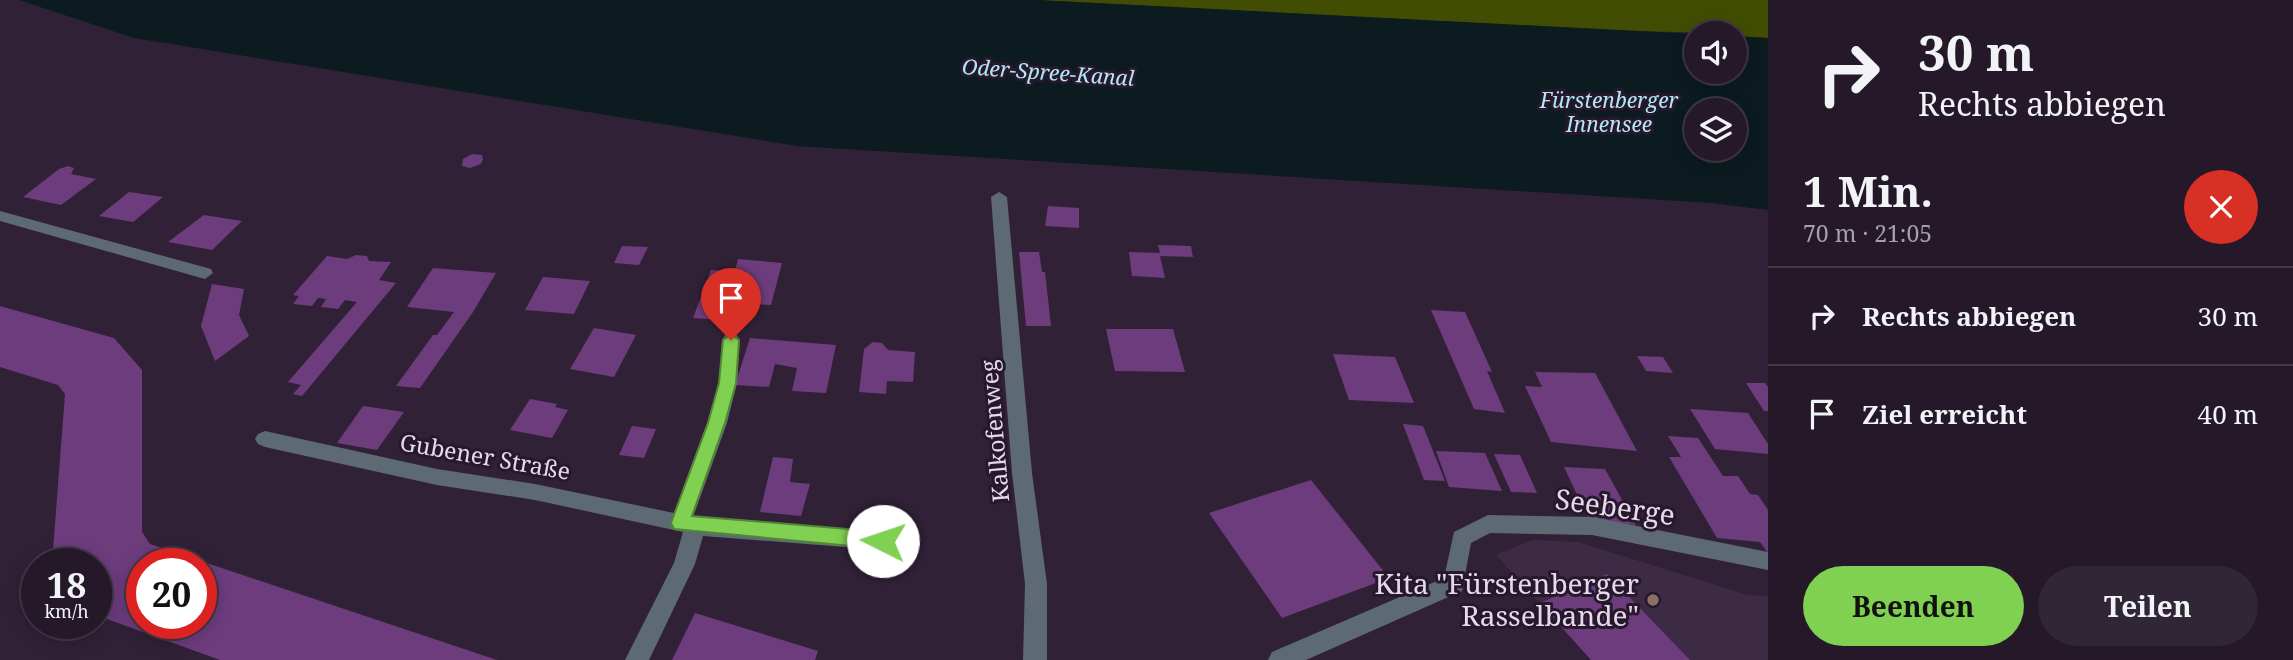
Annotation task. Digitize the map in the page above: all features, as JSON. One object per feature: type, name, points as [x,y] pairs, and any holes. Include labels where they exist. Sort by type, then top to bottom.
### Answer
[{"type":"street","name":"Kalkofenweg","points":[[999,197],[1022,473],[1035,584],[1035,660]]},
{"type":"street","points":[[0,216],[205,273]]},
{"type":"street","points":[[637,660],[684,564],[688,525],[728,383],[731,340]]},
{"type":"street","name":"Gubener Straße","points":[[265,439],[437,477],[535,492],[688,525],[883,541]]},
{"type":"street","name":"Seeberge","points":[[1280,660],[1454,584],[1461,538],[1488,524],[1592,526],[1768,561]]},
{"type":"shaded area","name":"Kita \"Fürstenberger Rasselbande\"","points":[[1533,540],[1578,542],[1748,595],[1768,596],[1768,660],[1591,660],[1496,555]]},
{"type":"green space","points":[[1033,0],[1768,0],[1768,38],[1747,37],[1747,21],[1684,21],[1684,32]]},
{"type":"water","name":"Fürstenberger Innensee","points":[[19,0],[1039,0],[1684,33],[1684,84],[1747,84],[1747,37],[1768,38],[1768,210],[1711,203],[797,146],[134,38]]},
{"type":"building","points":[[472,154],[482,155],[481,164],[470,168],[462,166],[463,159]]},
{"type":"building","points":[[68,166],[74,168],[71,174],[96,179],[61,205],[23,197],[59,169]]},
{"type":"building","points":[[129,192],[163,197],[133,222],[99,216]]},
{"type":"building","points":[[1048,206],[1079,208],[1079,228],[1045,226]]},
{"type":"building","points":[[204,215],[242,221],[212,250],[168,242]]},
{"type":"building","points":[[1158,245],[1191,246],[1193,257],[1160,256],[1165,278],[1132,276],[1129,252],[1160,253]]},
{"type":"building","points":[[622,246],[648,247],[639,265],[614,263]]},
{"type":"building","points":[[1019,252],[1039,252],[1042,272],[1045,272],[1051,326],[1026,326]]},
{"type":"building","points":[[356,255],[367,256],[369,261],[391,262],[379,280],[396,283],[302,396],[293,394],[301,385],[288,382],[357,302],[345,300],[338,309],[321,307],[326,299],[318,298],[312,306],[293,304],[299,296],[293,295],[327,256],[347,259]]},
{"type":"building","points":[[738,259],[782,263],[771,305],[754,304],[746,322],[693,318],[711,270],[735,271]]},
{"type":"building","points":[[433,268],[496,273],[473,312],[420,388],[396,386],[433,335],[437,335],[454,312],[407,307]]},
{"type":"building","points":[[543,277],[590,281],[574,314],[525,310]]},
{"type":"building","points":[[212,284],[244,289],[239,315],[249,336],[215,361],[201,326]]},
{"type":"building","points":[[0,306],[114,338],[142,370],[142,532],[150,544],[162,548],[126,548],[126,626],[112,621],[112,548],[53,548],[65,394],[58,385],[0,367]]},
{"type":"building","points":[[1431,310],[1465,312],[1492,372],[1487,371],[1505,413],[1474,409]]},
{"type":"building","points":[[594,328],[636,335],[614,377],[570,369]]},
{"type":"building","points":[[1106,329],[1173,329],[1185,372],[1115,371]]},
{"type":"building","points":[[750,338],[836,345],[826,393],[792,391],[797,368],[775,364],[769,387],[735,385]]},
{"type":"building","points":[[873,342],[882,343],[888,350],[915,352],[913,382],[887,381],[886,394],[859,392],[864,349]]},
{"type":"building","points":[[1333,354],[1395,357],[1414,403],[1349,400]]},
{"type":"building","points":[[1637,356],[1663,357],[1673,373],[1646,371]]},
{"type":"building","points":[[1535,372],[1595,373],[1637,451],[1551,442],[1525,386],[1542,387]]},
{"type":"building","points":[[1746,383],[1765,383],[1768,387],[1768,411],[1764,411]]},
{"type":"building","points":[[530,399],[557,404],[555,407],[568,410],[552,438],[510,430]]},
{"type":"building","points":[[363,406],[404,412],[377,450],[337,443]]},
{"type":"building","points":[[1690,409],[1748,413],[1768,444],[1768,454],[1715,449]]},
{"type":"building","points":[[1403,424],[1423,426],[1445,481],[1424,480]]},
{"type":"building","points":[[632,426],[656,429],[644,458],[619,455]]},
{"type":"building","points":[[1668,436],[1698,438],[1723,476],[1738,476],[1750,494],[1758,495],[1768,510],[1768,553],[1760,542],[1717,538],[1669,457],[1681,457]]},
{"type":"building","points":[[1436,451],[1485,453],[1502,491],[1449,487]]},
{"type":"building","points":[[1494,454],[1520,455],[1537,493],[1511,492]]},
{"type":"building","points":[[773,457],[793,459],[790,482],[810,484],[801,516],[760,512]]},
{"type":"building","points":[[1564,467],[1605,469],[1636,525],[1589,520]]},
{"type":"building","points":[[1311,480],[1389,578],[1282,618],[1209,513]]},
{"type":"building","points":[[217,566],[497,660],[220,660],[162,639],[217,639]]},
{"type":"building","points":[[1607,574],[1690,660],[1591,660],[1540,603]]},
{"type":"building","points":[[695,613],[818,651],[815,660],[672,660]]},
{"type":"place","name":"Kita \"Fürstenberger Rasselbande\"","points":[[1653,600]]},
{"type":"route","points":[[731,340],[728,383],[717,423],[680,523],[883,541]]},
{"type":"water label","name":"Oder-Spree-Kanal","points":[[1048,73]]}]
